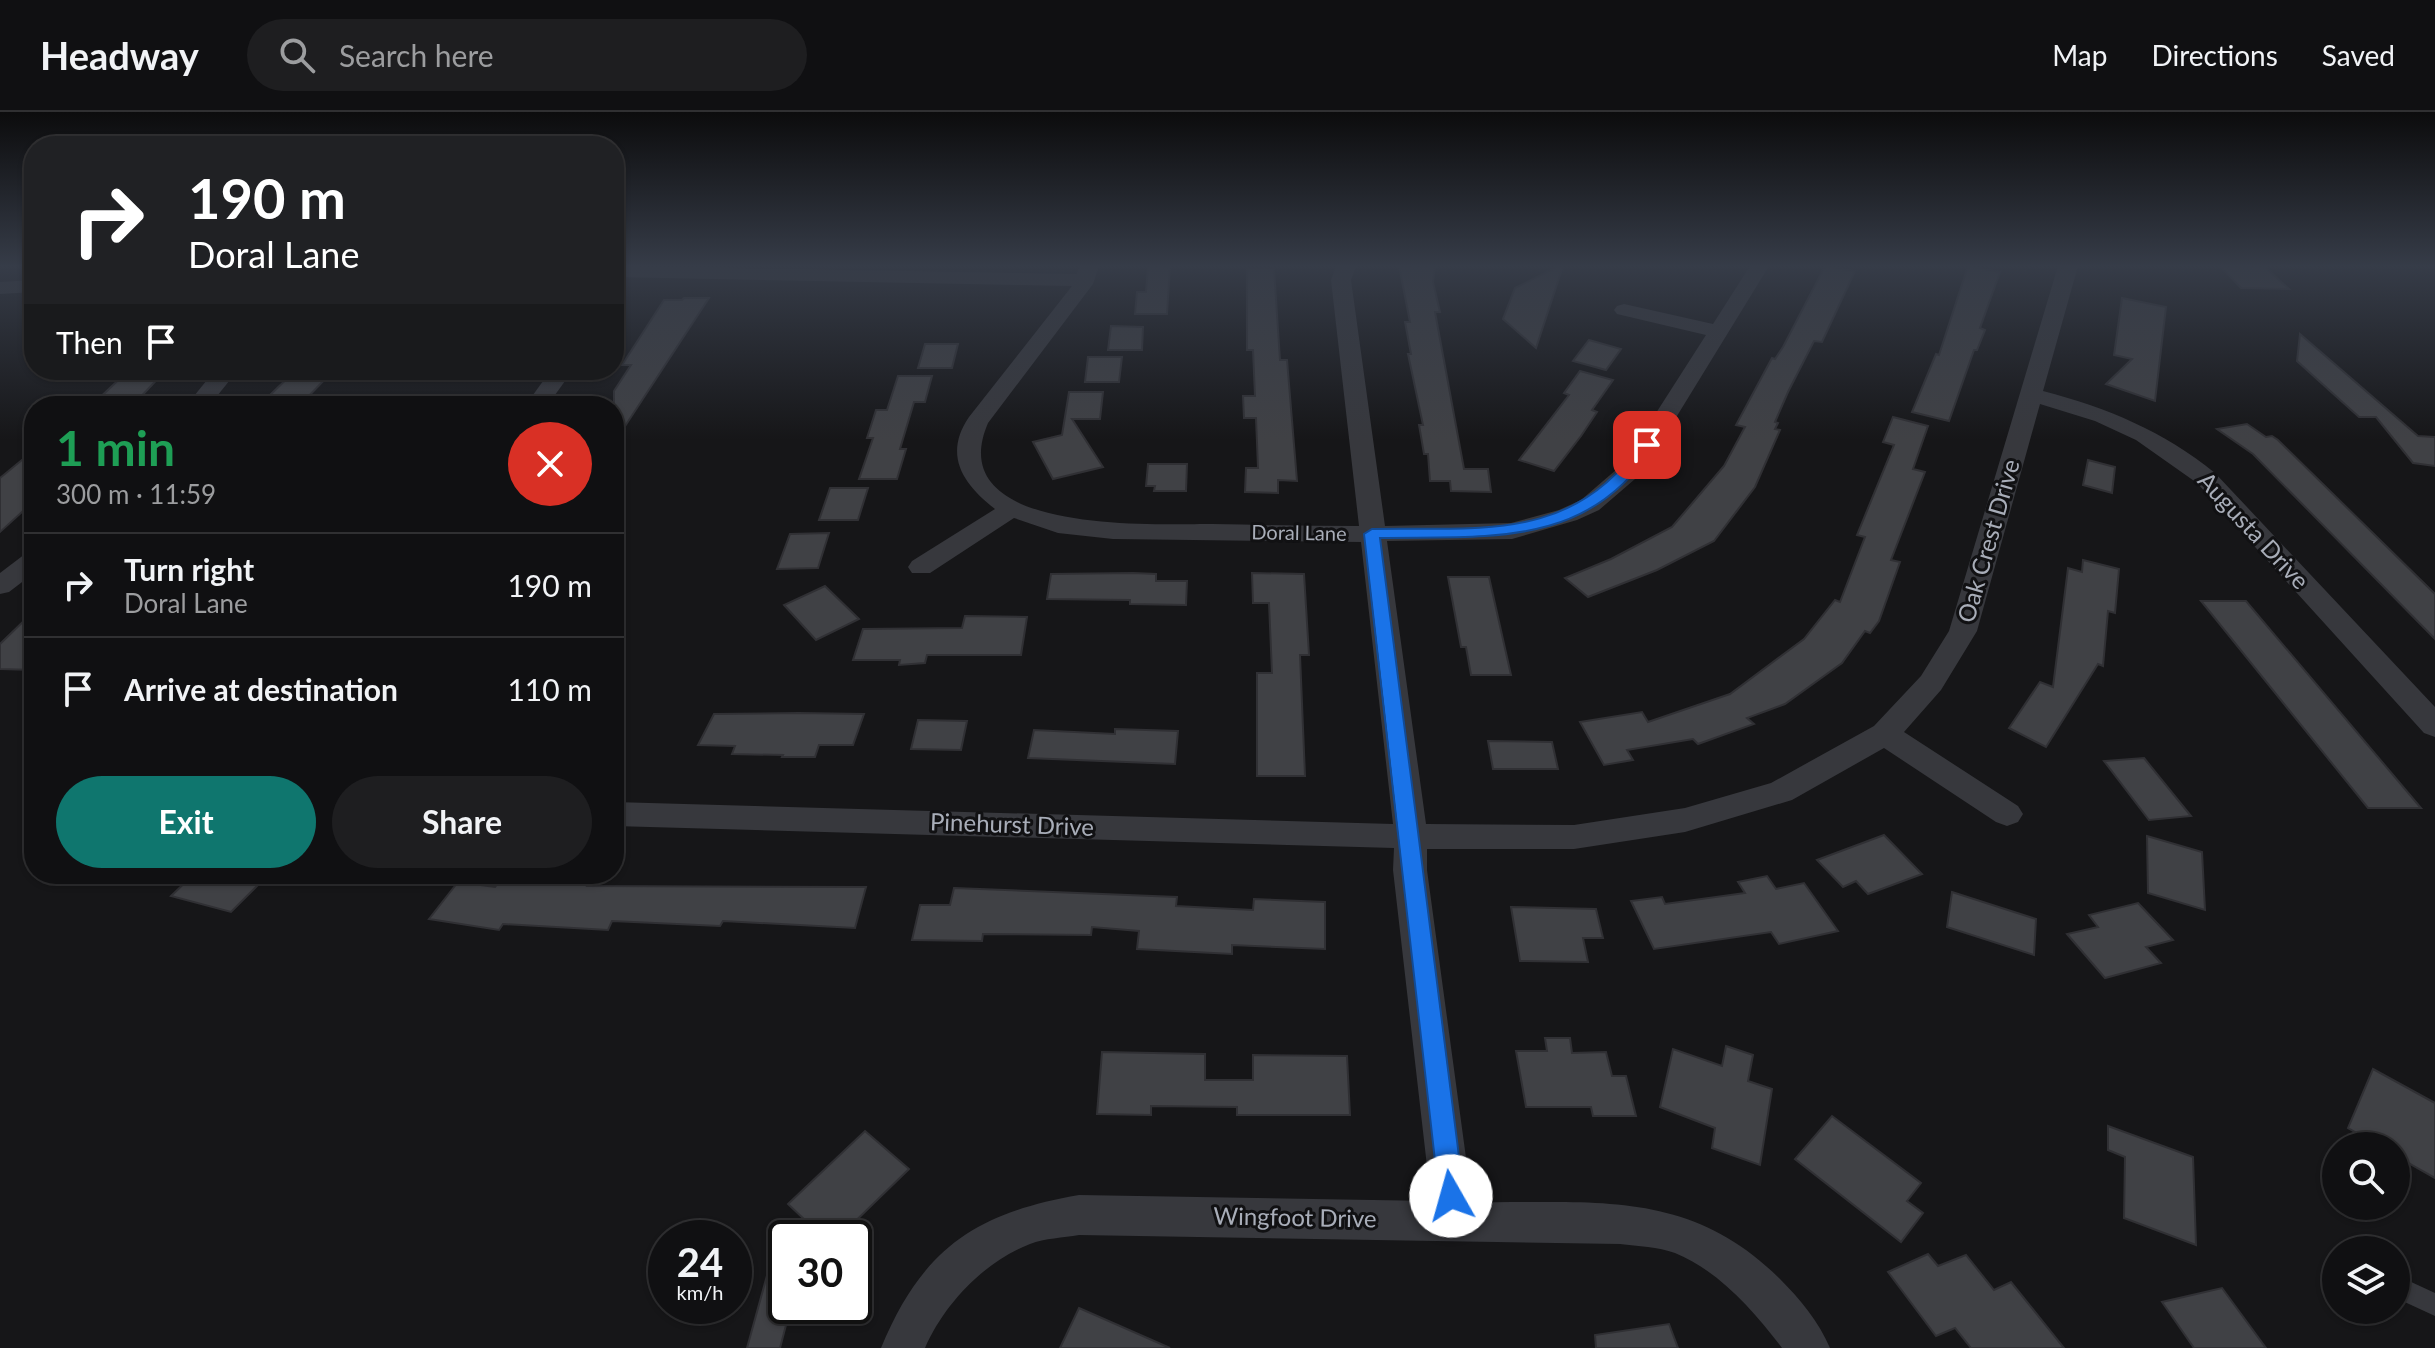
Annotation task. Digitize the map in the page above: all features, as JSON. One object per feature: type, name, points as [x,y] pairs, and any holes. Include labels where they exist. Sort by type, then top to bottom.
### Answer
[{"type":"street","name":"Doral Lane","points":[[1050,324],[977,422],[970,438],[969,464],[995,499],[1011,509],[1058,525],[1099,530],[1372,534],[1512,531],[1568,515],[1590,505],[1610,491],[1633,468],[1723,324]]},
{"type":"street","points":[[1346,324],[1411,836],[1410,870],[1454,1220]]},
{"type":"street","points":[[1685,324],[1718,331]]},
{"type":"street","name":"Oak Crest Drive","points":[[1411,836],[1574,837],[1685,820],[1781,792],[1885,734],[1931,683],[1963,631],[2051,324]]},
{"type":"street","points":[[205,396],[219,380]]},
{"type":"street","name":"Augusta Drive","points":[[2031,395],[2100,413],[2130,425],[2180,455],[2206,478],[2435,726]]},
{"type":"street","points":[[921,567],[1011,509]]},
{"type":"street","points":[[0,586],[24,568]]},
{"type":"street","points":[[1885,734],[2007,814]]},
{"type":"street","name":"Pinehurst Drive","points":[[624,814],[1411,836]]},
{"type":"street","name":"Wingfoot Drive","points":[[903,1348],[913,1321],[935,1290],[961,1264],[991,1242],[1030,1224],[1079,1215],[1454,1220],[1620,1224],[1657,1228],[1687,1238],[1718,1255],[1760,1289],[1808,1348]]},
{"type":"lane","points":[[2410,1293],[2435,1305]]},
{"type":"building","points":[[649,324],[692,324],[624,428],[624,396],[614,396],[614,391],[631,365],[624,365]]},
{"type":"building","points":[[1247,324],[1278,324],[1280,360],[1287,360],[1297,481],[1278,480],[1278,493],[1245,492],[1246,468],[1258,468],[1256,418],[1244,418],[1243,396],[1255,396],[1253,350],[1247,350]]},
{"type":"building","points":[[1405,324],[1437,324],[1464,469],[1488,469],[1491,492],[1451,491],[1450,481],[1430,481],[1428,454],[1424,454],[1419,425],[1423,425],[1408,354],[1411,354]]},
{"type":"building","points":[[1508,324],[1544,324],[1536,348]]},
{"type":"building","points":[[1795,324],[1831,324],[1822,342],[1814,341],[1788,392],[1775,422],[1778,423],[1775,429],[1780,430],[1755,487],[1714,541],[1657,570],[1588,597],[1565,578],[1611,559],[1672,527],[1724,466],[1745,427],[1736,425],[1772,358],[1775,359]]},
{"type":"building","points":[[1949,324],[1982,324],[1980,328],[1985,330],[1977,350],[1974,350],[1949,421],[1912,412],[1936,354],[1939,355]]},
{"type":"building","points":[[2118,324],[2164,324],[2155,401],[2106,384],[2132,359],[2114,355]]},
{"type":"building","points":[[1111,326],[1143,327],[1142,350],[1108,350]]},
{"type":"building","points":[[2300,334],[2418,436],[2435,437],[2435,466],[2413,463],[2376,417],[2359,417],[2297,361]]},
{"type":"building","points":[[1589,340],[1621,349],[1606,370],[1573,361]]},
{"type":"building","points":[[925,344],[958,344],[952,368],[918,368]]},
{"type":"building","points":[[1088,357],[1122,357],[1119,382],[1085,382]]},
{"type":"building","points":[[1580,371],[1613,380],[1592,410],[1597,412],[1581,436],[1554,471],[1519,460],[1569,395],[1564,393]]},
{"type":"building","points":[[898,376],[932,376],[925,402],[914,402],[900,449],[906,449],[897,479],[859,479],[873,438],[867,438],[876,410],[887,410]]},
{"type":"building","points":[[118,380],[157,380],[142,396],[102,396]]},
{"type":"building","points":[[286,380],[324,380],[309,396],[269,396]]},
{"type":"building","points":[[1069,392],[1103,392],[1100,419],[1072,419],[1103,467],[1053,479],[1033,442],[1062,435]]},
{"type":"building","points":[[1893,417],[1928,426],[1913,469],[1925,472],[1891,560],[1900,562],[1879,621],[1870,633],[1865,631],[1842,663],[1785,704],[1747,718],[1754,724],[1698,744],[1693,739],[1627,750],[1633,760],[1604,765],[1580,722],[1642,712],[1648,722],[1730,694],[1804,639],[1835,600],[1840,602],[1865,537],[1857,535],[1894,445],[1883,442]]},
{"type":"building","points":[[2247,424],[2266,437],[2272,436],[2278,440],[2435,594],[2435,639],[2253,454],[2217,429]]},
{"type":"building","points":[[24,458],[24,510],[0,532],[0,478]]},
{"type":"building","points":[[2088,460],[2115,467],[2112,493],[2083,485]]},
{"type":"building","points":[[1148,464],[1187,464],[1186,491],[1154,491],[1155,486],[1146,486]]},
{"type":"building","points":[[830,488],[868,488],[858,520],[819,520]]},
{"type":"building","points":[[829,533],[818,568],[777,569],[790,534]]},
{"type":"building","points":[[2083,560],[2119,569],[2115,613],[2108,611],[2103,666],[2098,664],[2046,747],[2009,728],[2040,682],[2053,687],[2068,568],[2082,572]]},
{"type":"building","points":[[1252,573],[1304,574],[1309,655],[1300,655],[1305,776],[1257,776],[1257,673],[1272,673],[1269,603],[1253,603]]},
{"type":"building","points":[[1051,574],[1156,574],[1156,581],[1187,581],[1186,605],[1130,604],[1130,600],[1047,599]]},
{"type":"building","points":[[1448,577],[1489,577],[1511,675],[1471,675],[1466,647],[1461,647]]},
{"type":"building","points":[[825,586],[859,619],[816,640],[784,605]]},
{"type":"building","points":[[2201,601],[2246,601],[2421,808],[2368,808]]},
{"type":"building","points":[[965,616],[1027,617],[1021,655],[927,655],[925,663],[899,665],[900,660],[853,660],[863,629],[962,628]]},
{"type":"building","points":[[24,621],[24,670],[0,669],[0,644]]},
{"type":"building","points":[[714,714],[864,714],[853,745],[819,745],[815,757],[782,757],[732,754],[735,746],[698,745]]},
{"type":"building","points":[[918,720],[967,721],[961,750],[911,749]]},
{"type":"building","points":[[1115,729],[1178,731],[1175,764],[1028,758],[1034,730],[1115,734]]},
{"type":"building","points":[[1488,741],[1552,742],[1558,769],[1493,769]]},
{"type":"building","points":[[2144,758],[2191,816],[2149,820],[2104,761]]},
{"type":"building","points":[[1884,835],[1922,874],[1868,894],[1856,881],[1843,887],[1817,860]]},
{"type":"building","points":[[2147,836],[2202,852],[2205,910],[2148,893]]},
{"type":"building","points":[[1767,876],[1776,889],[1804,883],[1838,931],[1779,944],[1771,932],[1654,949],[1631,901],[1662,897],[1665,904],[1745,893],[1738,882]]},
{"type":"building","points":[[184,884],[259,884],[231,912],[171,896]]},
{"type":"building","points":[[456,884],[495,887],[497,884],[588,884],[866,887],[855,928],[723,921],[720,926],[612,921],[608,930],[503,924],[499,930],[429,919]]},
{"type":"building","points":[[954,888],[1177,897],[1176,906],[1253,910],[1254,899],[1325,902],[1325,949],[1232,945],[1232,954],[1137,949],[1139,931],[1092,927],[1091,935],[983,934],[982,941],[912,940],[920,905],[950,905]]},
{"type":"building","points":[[1952,892],[2036,919],[2034,955],[1947,927]]},
{"type":"building","points":[[2138,903],[2173,940],[2146,947],[2161,963],[2105,978],[2067,934],[2098,927],[2089,915]]},
{"type":"building","points":[[1511,907],[1596,909],[1603,938],[1583,938],[1588,962],[1520,961]]},
{"type":"building","points":[[1545,1038],[1570,1038],[1572,1053],[1606,1052],[1612,1076],[1626,1076],[1636,1116],[1593,1116],[1591,1107],[1526,1107],[1516,1051],[1547,1051]]},
{"type":"building","points":[[1726,1046],[1753,1055],[1748,1081],[1772,1089],[1760,1165],[1712,1148],[1715,1128],[1660,1107],[1673,1049],[1722,1066]]},
{"type":"building","points":[[1102,1052],[1205,1054],[1205,1080],[1253,1080],[1253,1055],[1347,1056],[1350,1115],[1237,1115],[1237,1107],[1151,1106],[1151,1115],[1097,1114]]},
{"type":"building","points":[[2373,1069],[2435,1103],[2435,1178],[2410,1164],[2410,1132],[2355,1132],[2348,1128]]},
{"type":"building","points":[[1832,1116],[1921,1183],[1907,1201],[1923,1213],[1901,1242],[1795,1159]]},
{"type":"building","points":[[2108,1126],[2193,1157],[2196,1245],[2124,1218],[2125,1157],[2108,1150]]},
{"type":"building","points":[[865,1131],[909,1169],[857,1220],[805,1220],[788,1204]]},
{"type":"building","points":[[1928,1254],[1938,1266],[1966,1255],[1994,1290],[2011,1282],[2064,1348],[1971,1348],[1955,1328],[1936,1336],[1888,1272]]},
{"type":"building","points":[[768,1272],[768,1324],[786,1324],[780,1348],[747,1348]]},
{"type":"building","points":[[2222,1288],[2266,1348],[2194,1348],[2162,1302]]},
{"type":"building","points":[[1079,1308],[1170,1348],[1060,1348]]},
{"type":"building","points":[[1669,1324],[1678,1348],[1596,1348],[1595,1335]]},
{"type":"route","points":[[1451,1196],[1410,870],[1411,836],[1372,534],[1512,531],[1568,515],[1610,491],[1633,468],[1647,445]]}]
